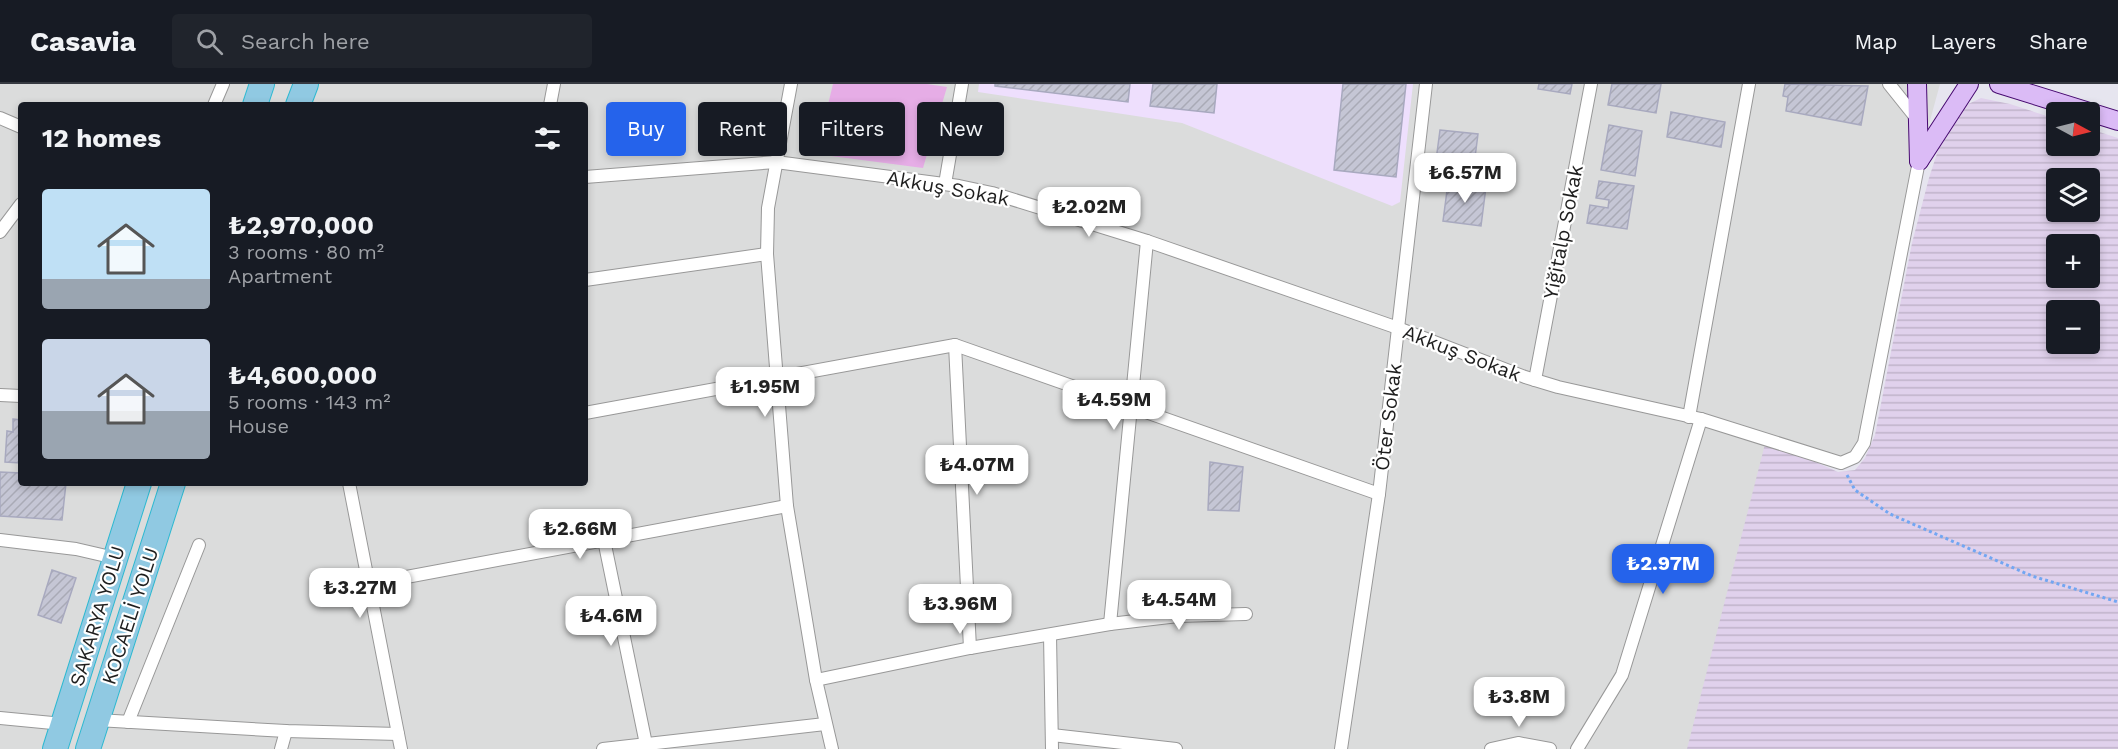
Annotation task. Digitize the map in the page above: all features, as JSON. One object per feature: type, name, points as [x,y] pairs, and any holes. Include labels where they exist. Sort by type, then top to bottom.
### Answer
[{"type":"highway","points":[[256,102],[262,84]]},
{"type":"highway","points":[[294,102],[300,84]]},
{"type":"highway","points":[[299,102],[306,84]]},
{"type":"highway","name":"SAKARYA YOLU","points":[[55,749],[138,486]]},
{"type":"highway","name":"KOCAELİ YOLU","points":[[88,749],[172,486]]},
{"type":"main road","points":[[1917,84],[1919,161]]},
{"type":"main road","points":[[1919,161],[1969,84]]},
{"type":"main road","points":[[1999,84],[2118,122]]},
{"type":"street","points":[[215,102],[223,84]]},
{"type":"street","points":[[551,102],[554,84]]},
{"type":"street","points":[[791,84],[768,208],[767,254],[787,506],[816,680],[832,749]]},
{"type":"street","points":[[945,184],[962,84]]},
{"type":"street","name":"Öter Sokak","points":[[1341,749],[1379,494],[1426,84]]},
{"type":"street","name":"Yiğitalp Sokak","points":[[1535,380],[1591,84]]},
{"type":"street","points":[[1577,749],[1622,675],[1695,418],[1749,84]]},
{"type":"street","points":[[1889,84],[1917,119]]},
{"type":"street","points":[[0,118],[18,126]]},
{"type":"street","points":[[1842,463],[1855,457],[1864,443],[1919,161]]},
{"type":"street","name":"Akkuş Sokak","points":[[588,177],[776,162],[945,184],[992,193],[1147,241],[1398,328],[1535,380],[1695,418],[1842,463]]},
{"type":"street","points":[[0,232],[18,208]]},
{"type":"street","points":[[1110,624],[1147,241]]},
{"type":"street","points":[[588,280],[767,254]]},
{"type":"street","points":[[955,345],[970,648]]},
{"type":"street","points":[[588,412],[955,345],[1379,494]]},
{"type":"street","points":[[0,395],[18,396]]},
{"type":"street","points":[[350,486],[401,749]]},
{"type":"street","points":[[369,584],[787,506]]},
{"type":"street","points":[[0,540],[76,549],[116,558]]},
{"type":"street","points":[[604,540],[647,747]]},
{"type":"street","points":[[129,722],[199,545]]},
{"type":"street","points":[[816,680],[970,648],[1110,624],[1178,616],[1246,614]]},
{"type":"street","points":[[1050,635],[1052,749]]},
{"type":"street","points":[[0,718],[63,724]]},
{"type":"street","points":[[97,720],[286,731],[398,734]]},
{"type":"street","points":[[603,749],[647,747],[825,724]]},
{"type":"street","points":[[281,749],[286,731]]},
{"type":"street","points":[[1052,735],[1176,749]]},
{"type":"street","points":[[1491,749],[1518,743],[1550,749]]},
{"type":"path","points":[[1842,463],[1855,490],[1890,514],[2032,576],[2118,602]]},
{"type":"shaded area","points":[[0,84],[1940,84],[1919,161],[1864,443],[1848,461],[1767,440],[1691,749],[0,749]]},
{"type":"shaded area","points":[[833,84],[927,84],[947,87],[943,102],[917,102],[917,156],[927,156],[923,168],[831,156],[905,156],[905,102],[829,102]]},
{"type":"shaded area","points":[[979,84],[1413,84],[1400,202],[1392,206],[1182,123],[978,92]]},
{"type":"shaded area","points":[[1981,98],[2010,104],[2046,116],[2046,156],[2100,156],[2100,132],[2118,138],[2118,749],[1687,749],[1766,440],[1838,472],[1855,470],[1865,458],[1875,435],[1912,243],[1941,141],[1964,106]]},
{"type":"building","points":[[995,84],[1130,84],[1128,102],[995,86]]},
{"type":"building","points":[[1153,84],[1217,84],[1214,113],[1150,106]]},
{"type":"building","points":[[1343,84],[1406,84],[1396,177],[1334,170]]},
{"type":"building","points":[[1539,84],[1572,84],[1570,94],[1538,89]]},
{"type":"building","points":[[1612,84],[1661,84],[1656,113],[1608,105]]},
{"type":"building","points":[[1785,84],[1868,86],[1861,125],[1786,111],[1788,97],[1783,96]]},
{"type":"building","points":[[1671,112],[1725,122],[1721,147],[1667,137]]},
{"type":"building","points":[[1609,125],[1642,131],[1635,176],[1601,170]]},
{"type":"building","points":[[1440,130],[1478,134],[1473,173],[1435,168]]},
{"type":"building","points":[[1599,181],[1634,186],[1627,229],[1587,223],[1590,205],[1608,208],[1609,200],[1596,198]]},
{"type":"building","points":[[1448,183],[1486,187],[1481,226],[1443,221]]},
{"type":"building","points":[[13,419],[18,420],[18,463],[5,462],[7,431],[13,432]]},
{"type":"building","points":[[1210,462],[1243,467],[1239,511],[1208,510]]},
{"type":"building","points":[[0,472],[18,473],[18,486],[66,486],[62,520],[0,516]]},
{"type":"building","points":[[52,570],[76,578],[61,623],[38,615]]}]
